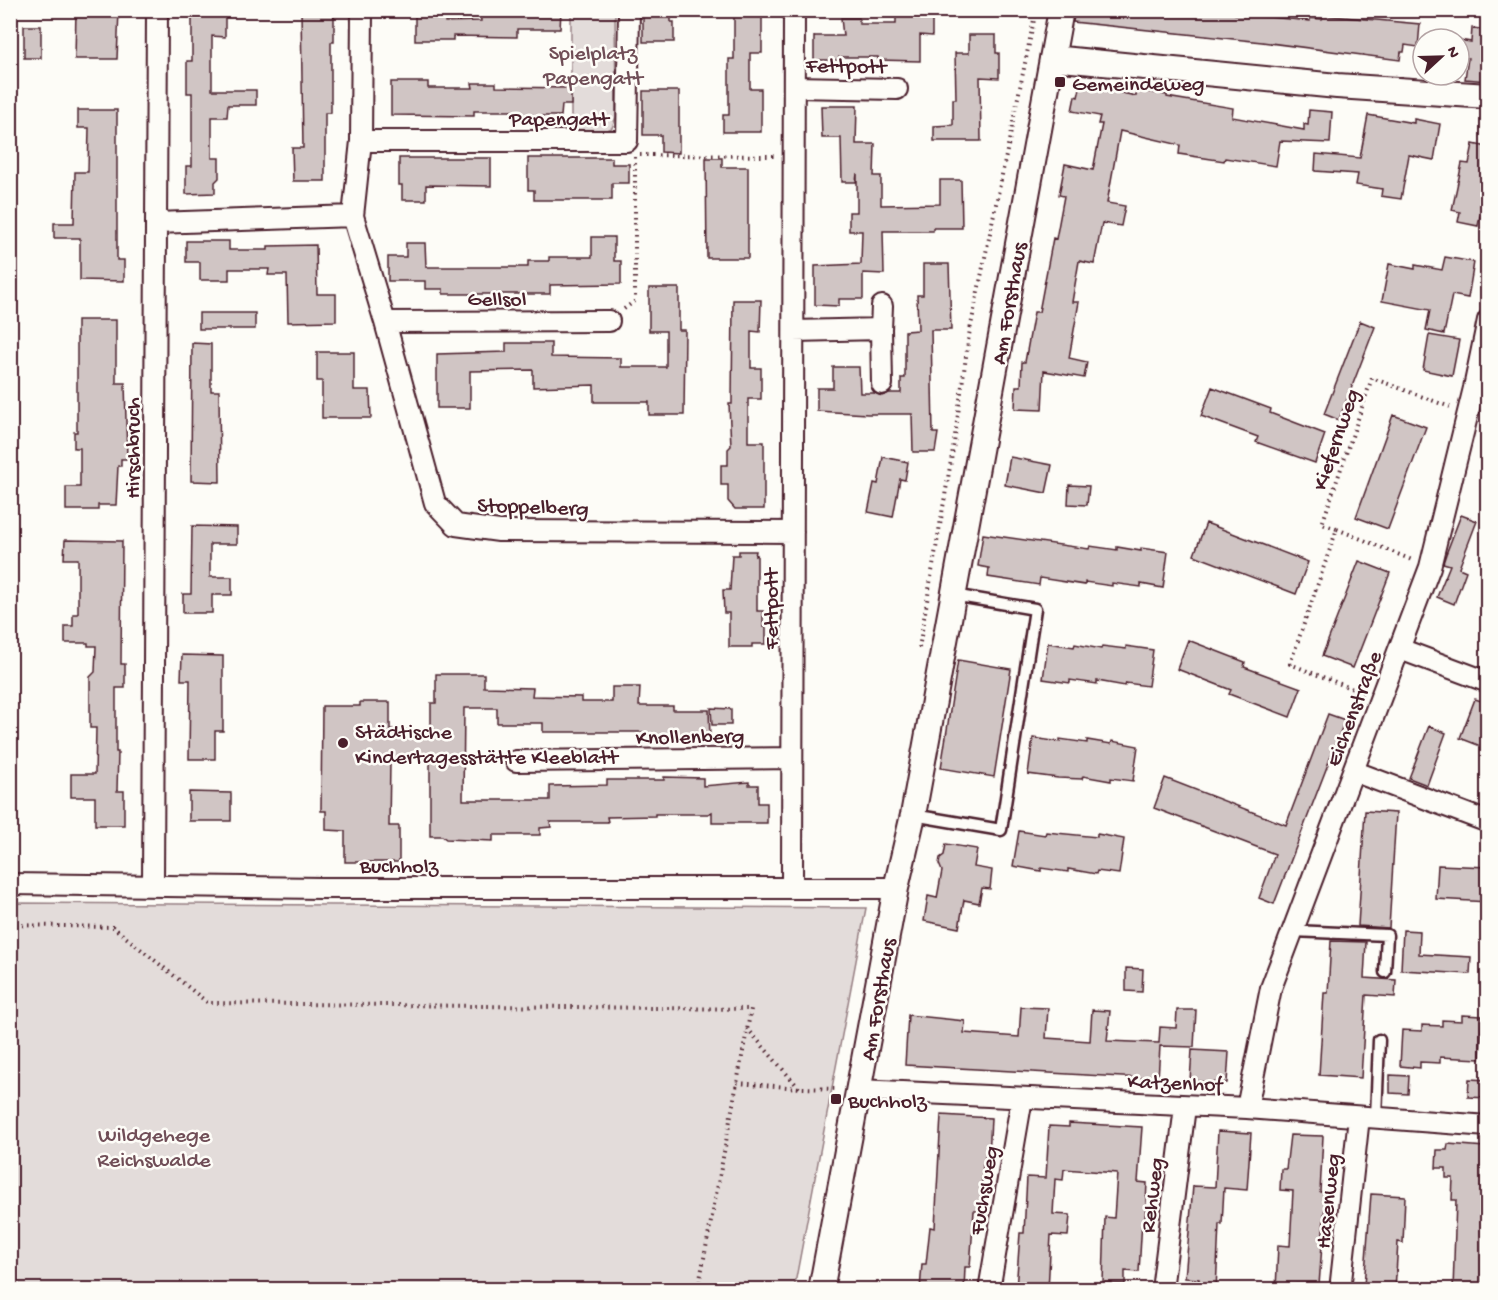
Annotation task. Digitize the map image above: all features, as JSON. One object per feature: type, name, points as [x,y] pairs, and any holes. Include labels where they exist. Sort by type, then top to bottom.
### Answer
[{"type":"street","name":"Hirschbruch","points":[[153,885],[157,10]]},
{"type":"street","name":"Stoppelberg","points":[[362,10],[361,141],[353,216],[435,503],[456,525],[499,531],[793,532]]},
{"type":"street","name":"Papengatt","points":[[361,141],[627,141],[629,10]]},
{"type":"street","name":"Fettpott","points":[[792,887],[794,10]]},
{"type":"street","name":"Am Forsthaus","points":[[821,1290],[852,1089],[913,815],[1061,10]]},
{"type":"street","points":[[1052,58],[1337,86],[1488,96]]},
{"type":"street","name":"Fettpott","points":[[794,87],[897,89]]},
{"type":"street","points":[[156,223],[353,216]]},
{"type":"street","points":[[882,306],[882,384]]},
{"type":"street","name":"Eichenstraße","points":[[1247,1108],[1271,988],[1430,567],[1468,413],[1481,391],[1488,320]]},
{"type":"street","name":"Gellsol","points":[[385,322],[609,321]]},
{"type":"street","points":[[794,331],[881,329]]},
{"type":"street","points":[[1400,649],[1488,682]]},
{"type":"street","name":"Knollenberg","points":[[516,761],[792,758]]},
{"type":"street","points":[[1353,771],[1488,822]]},
{"type":"street","name":"Buchholz","points":[[10,884],[321,888],[896,888]]},
{"type":"street","name":"Katzenhof","points":[[852,1089],[1185,1107],[1247,1108],[1488,1126]]},
{"type":"street","name":"Fuchsweg","points":[[989,1290],[1022,1098]]},
{"type":"street","name":"Rehweg","points":[[1162,1290],[1185,1107]]},
{"type":"street","name":"Hasenweg","points":[[1340,1290],[1367,1117]]},
{"type":"lane","points":[[913,815],[1001,830],[1035,609],[953,596]]},
{"type":"lane","points":[[1293,931],[1387,935],[1385,972]]},
{"type":"lane","points":[[1367,1117],[1379,1040]]},
{"type":"path","points":[[917,658],[954,443],[969,335],[1036,10]]},
{"type":"path","points":[[627,141],[641,155],[795,156]]},
{"type":"path","points":[[609,321],[635,301],[635,155],[627,141]]},
{"type":"path","name":"Kiefernweg","points":[[1337,530],[1322,524],[1372,378],[1468,413]]},
{"type":"path","points":[[1381,700],[1290,664],[1337,530],[1430,567]]},
{"type":"path","points":[[10,925],[113,927],[208,1003],[751,1009],[698,1290]]},
{"type":"path","points":[[747,1028],[800,1088]]},
{"type":"path","points":[[737,1083],[852,1089]]},
{"type":"green space","name":"Spielplatz Papengatt","points":[[571,11],[615,11],[616,117],[612,128],[602,132],[571,131]]},
{"type":"green space","name":"Wildgehege Reichswalde","points":[[11,903],[866,908],[794,1289],[11,1289]]},
{"type":"building","points":[[76,10],[119,10],[117,59],[75,59]]},
{"type":"building","points":[[192,10],[225,10],[225,37],[212,36],[212,90],[256,90],[256,105],[228,105],[227,117],[212,117],[212,158],[219,158],[219,178],[215,182],[215,193],[186,194],[186,166],[192,166],[192,93],[187,93],[187,61],[192,61]]},
{"type":"building","points":[[301,10],[334,10],[334,42],[331,42],[331,113],[325,113],[325,181],[293,181],[292,148],[303,148]]},
{"type":"building","points":[[415,10],[445,10],[445,22],[481,21],[480,10],[561,10],[560,29],[517,29],[517,37],[453,36],[453,40],[415,40]]},
{"type":"building","points":[[643,10],[671,10],[671,22],[674,22],[674,42],[643,42]]},
{"type":"building","points":[[734,10],[762,10],[762,53],[750,53],[750,89],[761,89],[761,132],[723,132],[723,115],[729,115],[729,59],[734,59]]},
{"type":"building","points":[[1075,10],[1236,10],[1235,14],[1310,21],[1310,18],[1322,19],[1322,15],[1420,24],[1420,27],[1411,27],[1411,46],[1405,45],[1400,60],[1262,42],[1073,22]]},
{"type":"building","points":[[896,13],[932,13],[932,36],[920,35],[920,61],[878,60],[878,57],[839,57],[839,60],[814,60],[814,36],[843,36],[841,18],[859,18],[859,24],[896,24]]},
{"type":"building","points":[[24,26],[41,26],[41,58],[24,58]]},
{"type":"building","points":[[1472,28],[1488,30],[1488,81],[1471,80]]},
{"type":"building","points":[[969,35],[996,35],[996,53],[999,53],[999,78],[980,77],[981,141],[934,141],[934,126],[953,125],[953,99],[956,99],[955,53],[969,53]]},
{"type":"building","points":[[391,82],[428,82],[428,88],[473,88],[472,83],[496,83],[496,87],[571,88],[571,105],[562,105],[561,116],[520,116],[520,111],[474,111],[474,116],[391,115]]},
{"type":"building","points":[[1081,84],[1136,96],[1137,90],[1233,108],[1232,117],[1304,130],[1304,124],[1308,125],[1309,110],[1332,112],[1330,143],[1280,141],[1276,166],[1179,154],[1180,145],[1120,131],[1107,203],[1125,206],[1121,226],[1102,223],[1094,264],[1079,261],[1072,302],[1079,302],[1069,358],[1087,362],[1084,378],[1044,371],[1042,410],[1015,409],[1016,386],[1021,386],[1022,362],[1025,362],[1034,312],[1039,312],[1053,238],[1056,239],[1064,196],[1059,195],[1065,164],[1093,170],[1102,124],[1098,124],[1100,116],[1072,111],[1075,96],[1078,97]]},
{"type":"building","points":[[643,91],[679,91],[679,153],[661,152],[661,135],[643,135]]},
{"type":"building","points":[[821,106],[857,106],[856,144],[875,144],[874,176],[881,176],[881,205],[940,204],[940,180],[961,180],[962,228],[933,228],[933,231],[883,231],[884,274],[863,273],[863,299],[839,299],[839,306],[815,305],[815,266],[861,264],[862,231],[849,231],[849,212],[857,212],[857,173],[856,182],[842,182],[841,138],[822,138]]},
{"type":"building","points":[[78,110],[117,110],[117,260],[124,260],[124,281],[80,280],[80,238],[54,238],[54,223],[74,223],[75,172],[88,172],[89,128],[78,128]]},
{"type":"building","points":[[1368,115],[1414,123],[1414,119],[1440,124],[1434,160],[1409,155],[1401,199],[1381,196],[1382,189],[1356,185],[1358,174],[1315,171],[1316,154],[1360,158]]},
{"type":"building","points":[[1473,144],[1488,147],[1488,196],[1484,216],[1480,216],[1478,226],[1458,222],[1460,212],[1452,210],[1462,163],[1469,164]]},
{"type":"building","points":[[399,158],[491,158],[491,186],[426,185],[426,200],[402,200],[402,185],[399,185]]},
{"type":"building","points":[[528,158],[612,158],[612,164],[629,164],[629,183],[612,183],[612,200],[534,200],[534,190],[528,190]]},
{"type":"building","points":[[706,158],[722,158],[722,167],[748,167],[748,258],[707,258]]},
{"type":"building","points":[[592,237],[614,237],[614,261],[621,261],[621,284],[550,285],[550,294],[443,294],[443,289],[425,289],[425,281],[388,281],[388,257],[406,257],[406,243],[425,243],[426,267],[528,267],[528,261],[549,261],[549,257],[592,257]]},
{"type":"building","points":[[186,241],[229,241],[229,250],[268,250],[268,246],[316,245],[317,294],[336,294],[336,321],[288,322],[287,275],[268,275],[269,269],[229,269],[229,280],[200,280],[200,262],[186,262]]},
{"type":"building","points":[[1445,257],[1474,262],[1468,298],[1452,295],[1444,334],[1426,330],[1430,310],[1382,301],[1389,264],[1415,269],[1415,265],[1442,270]]},
{"type":"building","points":[[923,264],[949,264],[951,330],[931,330],[933,433],[938,433],[935,452],[913,452],[912,414],[817,411],[817,388],[833,388],[833,367],[859,367],[860,393],[875,393],[882,396],[889,393],[901,393],[901,378],[905,378],[905,331],[918,330],[917,295],[923,295]]},
{"type":"building","points":[[649,288],[679,288],[679,330],[685,330],[684,415],[649,415],[649,402],[594,402],[594,385],[533,387],[533,370],[470,371],[470,408],[437,408],[437,354],[506,352],[506,343],[551,343],[551,357],[621,358],[621,367],[666,367],[666,331],[649,331]]},
{"type":"building","points":[[733,300],[761,300],[760,332],[751,331],[751,368],[761,368],[761,399],[748,399],[748,442],[764,442],[764,509],[735,509],[728,501],[728,485],[721,485],[721,465],[728,465],[728,449],[731,446],[729,404],[732,404]]},
{"type":"building","points":[[199,313],[255,313],[255,329],[199,329]]},
{"type":"building","points":[[77,320],[116,320],[116,383],[125,383],[127,459],[121,459],[121,466],[118,466],[116,505],[98,505],[98,510],[66,510],[66,487],[80,487],[80,448],[74,448],[74,432],[77,432]]},
{"type":"building","points":[[1360,321],[1375,327],[1339,420],[1324,414]]},
{"type":"building","points":[[1429,335],[1459,340],[1452,376],[1423,370]]},
{"type":"building","points":[[192,343],[211,344],[211,391],[219,391],[220,482],[191,481]]},
{"type":"building","points":[[317,352],[354,352],[354,390],[370,390],[371,418],[322,418],[322,381],[317,381]]},
{"type":"building","points":[[1212,387],[1271,409],[1270,413],[1325,434],[1315,463],[1256,442],[1258,437],[1201,416]]},
{"type":"building","points":[[1393,415],[1426,427],[1388,529],[1356,517]]},
{"type":"building","points":[[883,457],[908,462],[905,480],[900,479],[893,517],[868,512],[874,483],[878,484]]},
{"type":"building","points":[[1010,457],[1052,465],[1046,493],[1005,485]]},
{"type":"building","points":[[1069,485],[1089,486],[1087,505],[1068,504]]},
{"type":"building","points":[[1461,515],[1477,521],[1459,568],[1466,571],[1454,604],[1437,597],[1450,565],[1443,563]]},
{"type":"building","points":[[1206,523],[1308,562],[1296,594],[1194,555]]},
{"type":"building","points":[[192,526],[237,527],[237,544],[210,544],[210,577],[232,577],[232,595],[212,595],[212,613],[183,613],[183,594],[191,594]]},
{"type":"building","points":[[983,534],[1089,549],[1090,546],[1117,550],[1117,547],[1168,552],[1163,588],[1141,584],[1141,587],[1112,583],[1112,586],[1085,582],[1085,585],[1040,578],[1039,585],[988,577],[989,568],[978,566]]},
{"type":"building","points":[[65,540],[122,541],[121,664],[125,664],[125,688],[116,688],[116,752],[118,752],[117,791],[124,791],[124,825],[95,825],[95,797],[71,797],[71,774],[95,774],[96,728],[90,728],[90,677],[95,672],[96,646],[88,646],[88,643],[65,643],[65,626],[73,626],[73,614],[78,614],[78,559],[64,559]]},
{"type":"building","points":[[739,551],[756,551],[755,556],[757,555],[757,611],[763,611],[766,644],[752,644],[752,647],[729,647],[729,613],[724,613],[723,590],[730,590],[732,555],[739,555]]},
{"type":"building","points":[[1359,561],[1390,573],[1353,668],[1322,656]]},
{"type":"building","points":[[1188,640],[1245,662],[1244,667],[1301,688],[1290,717],[1229,694],[1231,690],[1177,669]]},
{"type":"building","points":[[1048,643],[1074,647],[1075,644],[1101,649],[1102,646],[1126,649],[1126,646],[1153,650],[1148,686],[1126,683],[1125,686],[1097,681],[1097,684],[1070,680],[1070,683],[1043,679]]},
{"type":"building","points":[[182,655],[223,656],[223,731],[215,731],[215,759],[189,759],[190,680],[181,680]]},
{"type":"building","points":[[958,660],[1011,669],[994,777],[941,768]]},
{"type":"building","points":[[436,674],[484,674],[484,687],[533,688],[532,696],[581,697],[581,702],[612,702],[612,687],[640,687],[639,706],[673,706],[673,710],[709,710],[710,738],[645,738],[645,732],[543,732],[543,723],[497,723],[497,708],[464,708],[463,800],[550,800],[550,786],[607,785],[607,780],[664,780],[664,777],[703,778],[703,786],[749,782],[749,785],[758,785],[758,803],[767,803],[767,823],[712,823],[712,812],[708,814],[655,814],[655,816],[607,817],[608,822],[550,822],[551,827],[540,828],[540,835],[493,835],[493,841],[446,839],[442,836],[430,836],[430,757],[396,758],[396,762],[390,762],[389,826],[399,826],[399,862],[345,862],[345,831],[326,830],[326,811],[321,811],[322,706],[360,706],[360,702],[390,702],[390,729],[431,731],[431,703],[436,703]]},
{"type":"building","points":[[1475,699],[1488,703],[1488,749],[1460,738]]},
{"type":"building","points":[[711,708],[731,709],[731,725],[712,725]]},
{"type":"building","points":[[1328,714],[1345,720],[1274,904],[1259,898],[1275,854],[1154,808],[1165,778],[1286,825]]},
{"type":"building","points":[[1429,726],[1446,733],[1427,785],[1409,778]]},
{"type":"building","points":[[1033,738],[1087,743],[1087,740],[1111,744],[1112,741],[1138,746],[1133,781],[1111,778],[1111,781],[1083,776],[1082,779],[1058,778],[1028,774]]},
{"type":"building","points":[[189,792],[231,793],[231,821],[189,821]]},
{"type":"building","points":[[1365,811],[1396,813],[1389,928],[1358,926]]},
{"type":"building","points":[[1019,831],[1045,835],[1046,832],[1097,837],[1097,834],[1124,839],[1119,874],[1097,871],[1096,874],[1068,869],[1068,872],[1041,868],[1041,871],[1013,866]]},
{"type":"building","points":[[946,844],[977,849],[974,867],[992,870],[990,889],[982,888],[979,903],[964,900],[959,928],[924,921],[928,896],[937,898],[942,871],[939,864],[940,858],[944,855]]},
{"type":"building","points":[[1438,865],[1488,867],[1488,902],[1436,899]]},
{"type":"building","points":[[1403,930],[1420,931],[1419,954],[1471,957],[1470,974],[1401,970]]},
{"type":"building","points":[[1331,941],[1366,942],[1364,978],[1396,980],[1395,997],[1366,995],[1361,1078],[1319,1075],[1324,993],[1328,993]]},
{"type":"building","points":[[1126,968],[1143,969],[1142,992],[1126,991]]},
{"type":"building","points":[[1021,1007],[1048,1008],[1046,1038],[1090,1041],[1092,1010],[1110,1011],[1107,1041],[1159,1043],[1160,1027],[1176,1028],[1177,1010],[1196,1010],[1194,1047],[1160,1046],[1158,1079],[905,1065],[908,1015],[965,1021],[964,1033],[1019,1037]]},
{"type":"building","points":[[1462,1015],[1482,1016],[1480,1059],[1440,1057],[1440,1063],[1420,1062],[1420,1068],[1400,1066],[1402,1030],[1422,1031],[1422,1025],[1442,1026],[1442,1020],[1462,1021]]},
{"type":"building","points":[[1192,1050],[1229,1052],[1227,1083],[1190,1081]]},
{"type":"building","points":[[1390,1075],[1409,1076],[1408,1094],[1390,1093]]},
{"type":"building","points":[[1469,1079],[1488,1080],[1488,1098],[1468,1097]]},
{"type":"building","points":[[941,1115],[991,1118],[989,1157],[985,1157],[985,1165],[983,1165],[980,1211],[974,1211],[970,1267],[965,1267],[964,1290],[920,1290],[922,1264],[926,1264],[930,1227],[935,1228]]},
{"type":"building","points":[[1069,1123],[1142,1127],[1138,1182],[1147,1183],[1139,1272],[1125,1271],[1125,1284],[1103,1283],[1105,1217],[1114,1218],[1117,1173],[1064,1169],[1063,1180],[1055,1179],[1053,1214],[1070,1215],[1068,1236],[1051,1235],[1048,1290],[1016,1290],[1020,1233],[1024,1233],[1027,1177],[1046,1178],[1049,1126],[1069,1127]]},
{"type":"building","points":[[1218,1131],[1251,1133],[1247,1190],[1224,1188],[1222,1224],[1219,1224],[1216,1290],[1199,1290],[1199,1279],[1185,1278],[1193,1186],[1215,1187]]},
{"type":"building","points":[[1290,1135],[1323,1136],[1320,1192],[1326,1192],[1319,1285],[1296,1284],[1295,1290],[1276,1290],[1278,1245],[1290,1246],[1293,1191],[1280,1190],[1281,1169],[1286,1169]]},
{"type":"building","points":[[1448,1144],[1485,1147],[1482,1200],[1488,1200],[1488,1290],[1453,1290],[1456,1200],[1452,1200],[1453,1178],[1446,1178],[1446,1168],[1436,1168],[1437,1150],[1447,1150]]},
{"type":"building","points":[[1371,1194],[1405,1196],[1403,1243],[1398,1242],[1395,1290],[1377,1290],[1377,1287],[1364,1286]]},
{"type":"place","name":"Gemeindeweg","points":[[1060,82]]},
{"type":"place","name":"Städtische Kindertagesstätte Kleeblatt","points":[[343,743]]},
{"type":"place","name":"Buchholz","points":[[836,1099]]}]
